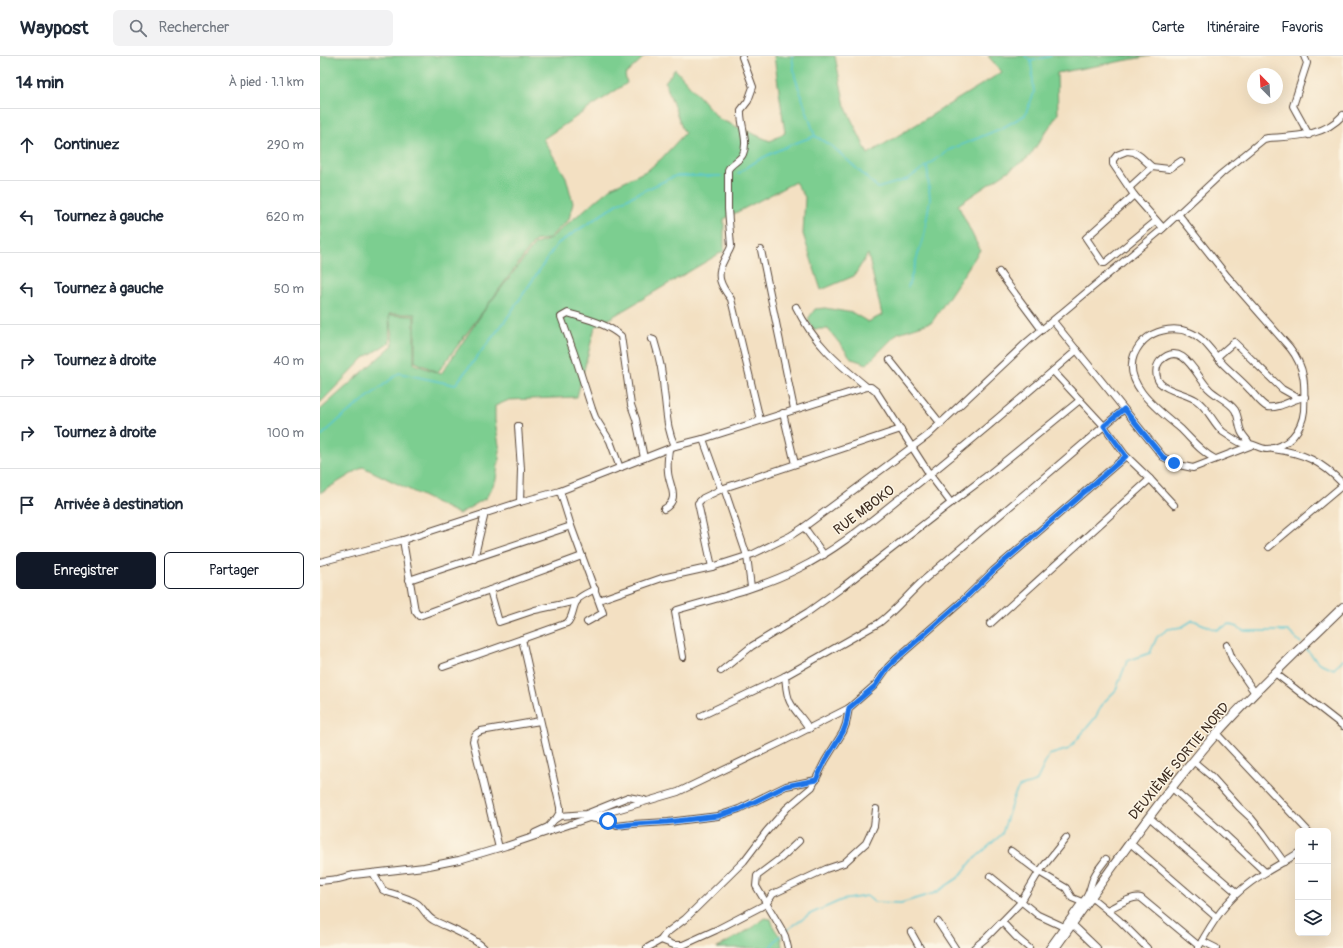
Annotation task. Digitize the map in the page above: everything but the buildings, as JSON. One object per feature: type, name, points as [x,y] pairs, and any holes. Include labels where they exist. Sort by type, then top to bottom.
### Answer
[{"type":"main road","name":"DEUXIÈME SORTIE NORD","points":[[1055,948],[1149,817],[1193,761],[1254,693],[1343,608]]},
{"type":"street","points":[[742,56],[752,87],[748,101],[741,110],[744,147],[743,156],[730,166],[728,170],[728,209],[731,246],[723,262],[719,275],[723,288],[731,299],[760,420]]},
{"type":"street","points":[[1304,56],[1307,63],[1293,106],[1309,135]]},
{"type":"street","points":[[599,600],[662,578],[712,567],[747,556],[783,540],[804,527],[913,448],[1042,330],[1179,215],[1221,174],[1264,139],[1309,135],[1324,129],[1343,115]]},
{"type":"street","points":[[1163,228],[1134,194],[1113,164],[1113,160],[1117,155],[1127,151],[1134,152],[1152,167],[1169,169],[1181,162]]},
{"type":"street","points":[[1130,187],[1152,167]]},
{"type":"street","points":[[1134,194],[1086,238],[1103,263],[1105,264],[1156,221]]},
{"type":"street","points":[[1179,215],[1227,276],[1296,356],[1302,368],[1305,384],[1301,398],[1303,416],[1300,428],[1295,435],[1283,445],[1267,449]]},
{"type":"street","points":[[761,250],[794,409]]},
{"type":"street","points":[[1000,272],[1042,330]]},
{"type":"street","points":[[796,307],[805,324],[831,358],[867,387],[871,387],[876,391],[930,475],[951,503]]},
{"type":"street","points":[[620,468],[610,441],[594,413],[561,317],[568,313],[604,325],[613,329],[621,336],[631,405],[636,419],[644,458]]},
{"type":"street","points":[[1053,321],[1163,457],[1193,468],[1251,444]]},
{"type":"street","points":[[1215,459],[1204,452],[1144,395],[1132,377],[1131,366],[1135,352],[1144,340],[1156,333],[1170,329],[1179,329],[1195,335],[1203,340],[1222,364],[1267,407],[1272,408],[1281,406],[1301,398]]},
{"type":"street","points":[[651,339],[654,340],[657,348],[664,389],[667,427],[675,446]]},
{"type":"street","points":[[1217,357],[1234,342],[1282,389],[1301,398]]},
{"type":"street","name":"RUE MBOKO","points":[[683,657],[675,611],[751,588],[798,569],[824,554],[930,475],[1076,350]]},
{"type":"street","points":[[1251,444],[1241,431],[1238,417],[1234,410],[1227,402],[1203,383],[1190,363],[1180,355],[1174,354],[1159,362],[1156,370],[1160,383],[1172,390],[1196,400],[1219,428],[1228,436],[1242,444],[1251,444],[1267,449],[1288,451],[1312,459],[1322,464],[1343,484],[1269,546]]},
{"type":"street","points":[[890,360],[941,424]]},
{"type":"street","points":[[1053,371],[1104,426],[1126,456],[1174,504]]},
{"type":"street","points":[[320,562],[403,540],[520,502],[560,491],[675,446],[703,439],[867,387]]},
{"type":"street","points":[[721,671],[752,646],[808,612],[984,478],[1080,400]]},
{"type":"street","points":[[702,716],[785,676],[879,623],[891,614],[926,578],[1124,409]]},
{"type":"street","points":[[783,413],[795,464]]},
{"type":"street","points":[[518,426],[521,469],[520,502]]},
{"type":"street","points":[[712,567],[698,504],[703,498],[722,488],[901,428]]},
{"type":"street","points":[[1233,438],[1241,431]]},
{"type":"street","points":[[703,439],[747,556],[751,588]]},
{"type":"street","points":[[664,509],[669,506],[673,497],[668,473],[669,449]]},
{"type":"street","points":[[320,881],[338,879],[354,874],[424,867],[460,860],[588,818],[688,788],[849,708],[875,686],[888,667],[896,659],[960,603],[993,571],[1126,456]]},
{"type":"street","points":[[990,624],[1150,479]]},
{"type":"street","points":[[560,491],[571,526],[604,613],[587,622]]},
{"type":"street","points":[[474,559],[485,513]]},
{"type":"street","points":[[408,580],[571,526]]},
{"type":"street","points":[[804,527],[824,554]]},
{"type":"street","points":[[403,540],[408,580],[415,611],[419,616],[582,556]]},
{"type":"street","points":[[443,667],[567,623],[571,618],[580,597],[595,589]]},
{"type":"street","points":[[490,590],[499,622],[535,610],[577,601]]},
{"type":"street","points":[[506,846],[515,840],[548,827],[560,812],[522,640]]},
{"type":"street","points":[[1227,645],[1233,661],[1254,693]]},
{"type":"street","points":[[1275,673],[1343,726]]},
{"type":"street","points":[[785,676],[790,702],[805,721],[809,729]]},
{"type":"street","points":[[647,948],[661,940],[665,934],[685,919],[744,861],[770,827],[787,808],[812,787],[825,761],[843,732],[849,708]]},
{"type":"street","points":[[499,848],[473,741],[475,735],[481,731],[540,720]]},
{"type":"street","points":[[1216,734],[1305,828]]},
{"type":"street","points":[[1193,761],[1211,776],[1250,818],[1284,862]]},
{"type":"street","points":[[588,818],[608,821],[617,826],[718,816],[740,809],[786,786],[816,780]]},
{"type":"street","points":[[1172,788],[1265,872]]},
{"type":"street","points":[[557,817],[586,814],[628,797],[646,800]]},
{"type":"street","points":[[661,940],[674,945],[683,945],[766,904],[773,894],[826,869],[844,863],[866,843],[874,826],[876,809]]},
{"type":"street","points":[[1149,817],[1237,893]]},
{"type":"street","points":[[978,947],[1021,902],[1039,872],[1066,838]]},
{"type":"street","points":[[788,948],[781,928],[756,886],[756,876],[781,858],[799,841]]},
{"type":"street","points":[[1130,843],[1216,917]]},
{"type":"street","points":[[1011,851],[1039,872],[1066,888],[1072,898],[1082,902]]},
{"type":"street","points":[[1200,945],[1216,917],[1237,893],[1265,872],[1295,855]]},
{"type":"street","points":[[1049,948],[1087,897],[1091,889],[1093,878],[1106,859]]},
{"type":"street","points":[[373,873],[383,890],[419,905],[429,917],[453,929],[484,948]]},
{"type":"street","points":[[990,876],[1038,915],[1064,928]]},
{"type":"street","points":[[1107,910],[1137,896],[1200,945],[1216,948]]},
{"type":"street","points":[[1092,898],[1119,920],[1147,948]]},
{"type":"street","points":[[938,922],[955,948]]},
{"type":"street","points":[[1002,922],[1029,948]]},
{"type":"street","points":[[1072,924],[1098,948]]},
{"type":"street","points":[[911,932],[920,948]]},
{"type":"green space","points":[[320,56],[645,56],[625,75],[627,83],[543,139],[566,177],[573,203],[569,219],[548,239],[535,241],[438,372],[415,362],[415,314],[389,314],[390,342],[364,358],[320,403]]},
{"type":"green space","points":[[774,56],[835,56],[845,106],[868,154],[1002,72],[988,56],[1150,56],[1057,73],[1058,114],[1029,157],[958,205],[980,250],[932,322],[898,333],[867,364],[852,359],[828,329],[813,329],[808,319],[815,309],[825,308],[853,313],[868,322],[882,315],[868,254],[854,276],[821,290],[803,234],[805,197],[795,182],[724,219],[724,251],[595,327],[577,397],[509,400],[495,406],[495,421],[500,451],[496,480],[486,498],[459,514],[363,467],[320,493],[320,410],[393,345],[389,315],[414,316],[414,364],[441,374],[486,308],[535,244],[548,240],[612,187],[648,170],[661,159],[685,133],[665,82],[675,69],[719,119],[770,141],[785,133]]},
{"type":"green space","points":[[764,918],[771,919],[774,928],[781,938],[782,948],[717,948],[747,931]]},
{"type":"waterway","points":[[792,56],[795,77],[815,136]]},
{"type":"waterway","points":[[1025,56],[1031,61]]},
{"type":"waterway","points":[[738,174],[775,152],[815,136],[833,147],[878,188],[908,179],[949,150],[1002,128],[1025,115],[1034,93],[1031,61],[1051,56]]},
{"type":"waterway","points":[[908,287],[924,235],[930,199],[927,166]]},
{"type":"waterway","points":[[320,437],[342,417],[399,373],[455,385],[505,321],[557,244],[622,201],[675,176],[721,176]]},
{"type":"waterway","points":[[784,932],[810,914],[842,900],[867,896],[874,902],[901,903],[935,893],[958,878],[972,861],[1002,834],[1014,796],[1019,787],[1036,782],[1049,755],[1069,749],[1095,718],[1104,702],[1116,690],[1127,661],[1150,653],[1157,637],[1168,629],[1182,627],[1193,620],[1216,630],[1230,624],[1245,631],[1288,631],[1301,643]]},
{"type":"waterway","points":[[1305,648],[1319,663],[1334,669],[1343,659]]},
{"type":"waterway","points":[[769,948],[781,935]]},
{"type":"route","points":[[608,821],[614,826],[617,826],[718,816],[740,809],[786,786],[816,780],[825,761],[843,732],[849,708],[875,686],[888,667],[960,603],[993,571],[1126,456],[1104,426],[1124,409],[1163,457],[1174,463]]}]
